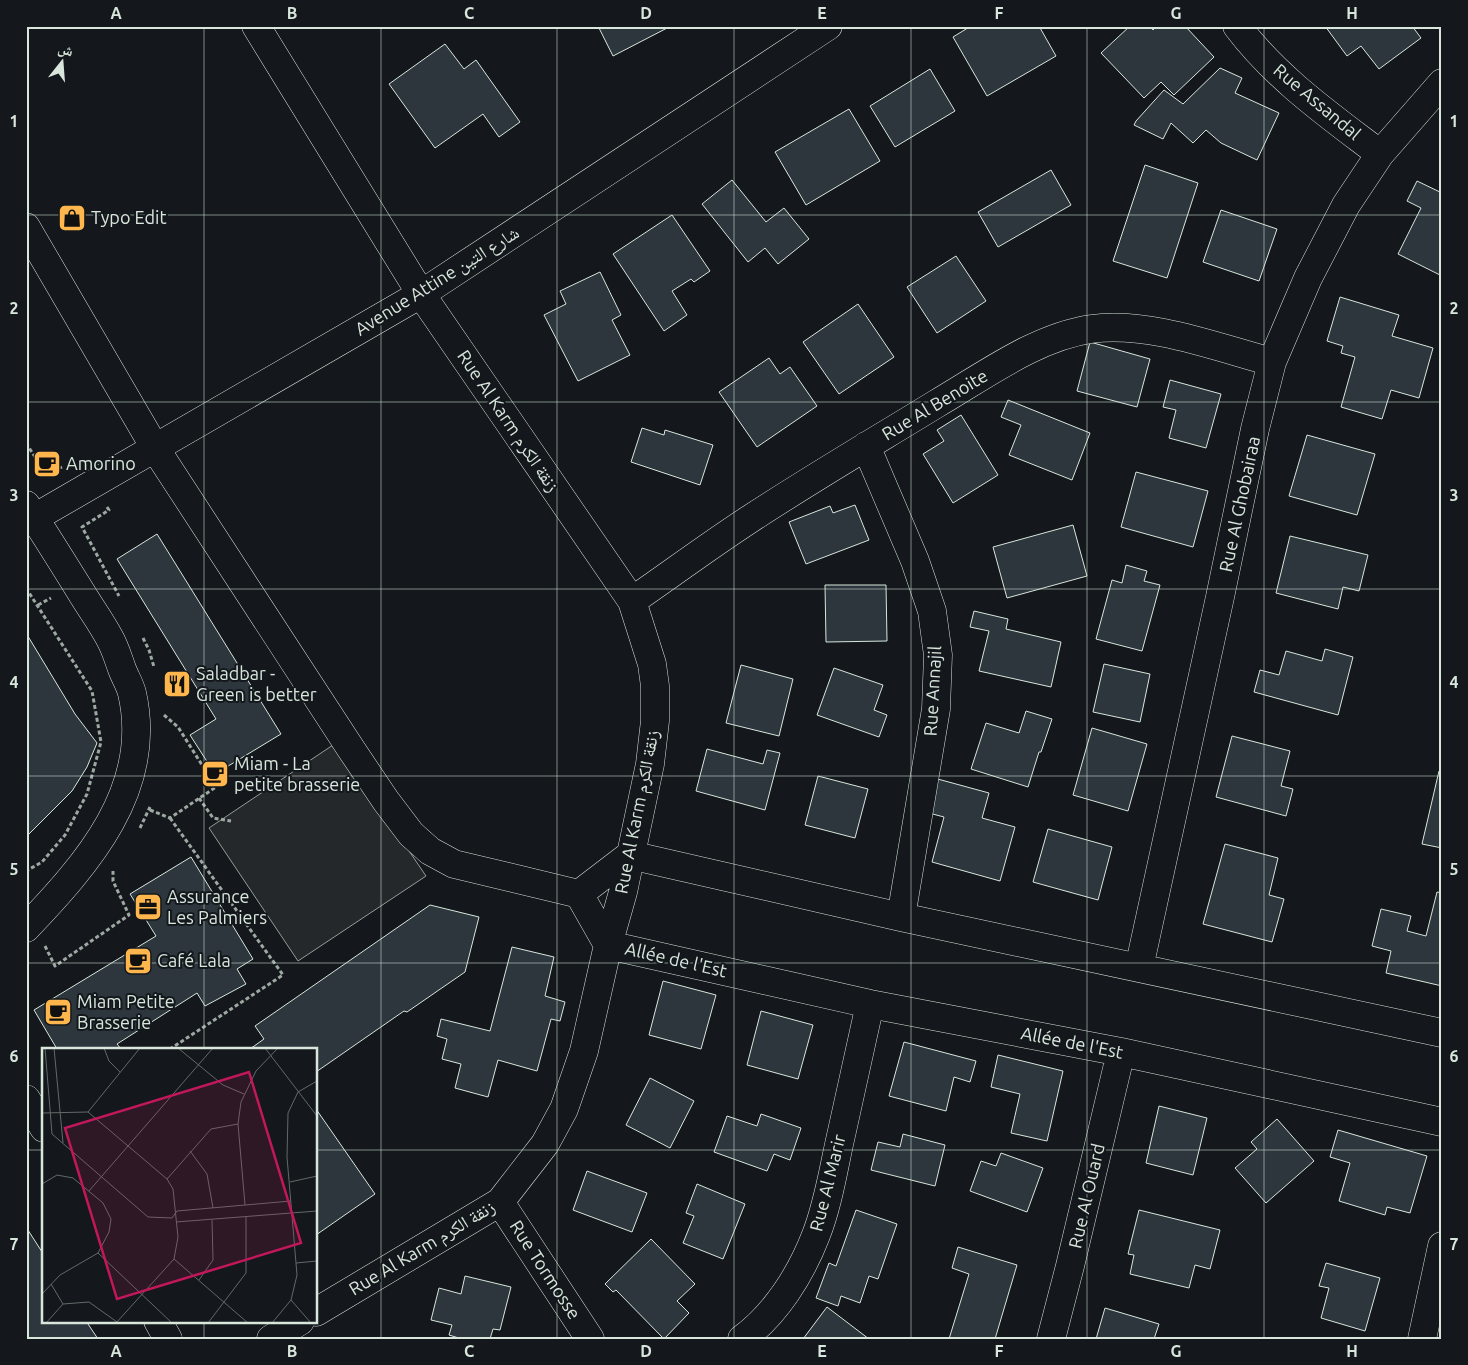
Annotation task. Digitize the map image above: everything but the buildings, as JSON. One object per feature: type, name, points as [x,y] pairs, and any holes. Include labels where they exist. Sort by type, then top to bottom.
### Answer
[{"type":"street","name":"Rue Al Karm زنقة الكرم","points":[[256,26],[422,294],[632,601],[652,664],[655,695],[655,721],[650,764],[623,892],[608,945],[584,1051],[564,1108],[545,1144],[500,1202],[318,1311]]},
{"type":"street","name":"Avenue Attine شارع التين","points":[[30,512],[156,448],[422,294],[828,26]]},
{"type":"street","name":"Rue Assandal","points":[[1237,26],[1296,90],[1380,154]]},
{"type":"street","name":"Rue Al Ghobairaa","points":[[1139,968],[1255,430],[1272,362],[1308,278],[1346,205],[1380,154],[1442,83]]},
{"type":"street","points":[[26,227],[156,448],[386,801],[411,834],[430,851],[454,864],[579,894],[630,855],[901,917],[1442,1033]]},
{"type":"street","name":"Rue Al Benoite","points":[[632,601],[749,520],[866,446],[1030,348],[1064,335],[1091,329],[1122,327],[1165,333],[1272,362]]},
{"type":"street","name":"Rue Annajil","points":[[866,446],[915,561],[932,611],[938,655],[936,709],[901,917]]},
{"type":"street","points":[[26,928],[88,859],[108,829],[121,802],[132,769],[136,737],[136,720],[132,692],[110,637],[30,512]]},
{"type":"street","name":"Allée de l'Est","points":[[579,894],[608,945],[870,1004],[1121,1052],[1442,1122]]},
{"type":"street","name":"Rue Al Marir","points":[[742,1339],[753,1331],[784,1297],[816,1235],[826,1201],[870,1004]]},
{"type":"street","name":"Rue Al Ouard","points":[[1051,1339],[1121,1052]]},
{"type":"street","points":[[26,1099],[42,1125]]},
{"type":"street","name":"Rue Tormosse","points":[[500,1202],[590,1339]]},
{"type":"street","points":[[1422,1339],[1442,1246]]},
{"type":"street","points":[[159,1322],[168,1339]]},
{"type":"street","points":[[271,1339],[298,1322]]},
{"type":"path","points":[[26,588],[92,691],[101,742],[86,794],[65,835],[42,862],[26,871]]},
{"type":"path","points":[[162,714],[178,727],[216,787],[170,818]]},
{"type":"path","points":[[199,798],[213,818],[231,821]]},
{"type":"path","points":[[150,810],[170,818],[283,975],[172,1048]]},
{"type":"shaded area","points":[[336,743],[426,876],[298,961],[209,828]]},
{"type":"place","name":"Typo Edit","points":[[72,218]]},
{"type":"place","name":"Amorino","points":[[47,464]]},
{"type":"place","name":"Saladbar - Green is better","points":[[177,684]]},
{"type":"place","name":"Miam - La petite brasserie","points":[[215,774]]},
{"type":"place","name":"Assurance Les Palmiers","points":[[148,907]]},
{"type":"place","name":"Café Lala","points":[[138,961]]},
{"type":"place","name":"Miam Petite Brasserie","points":[[58,1012]]}]
